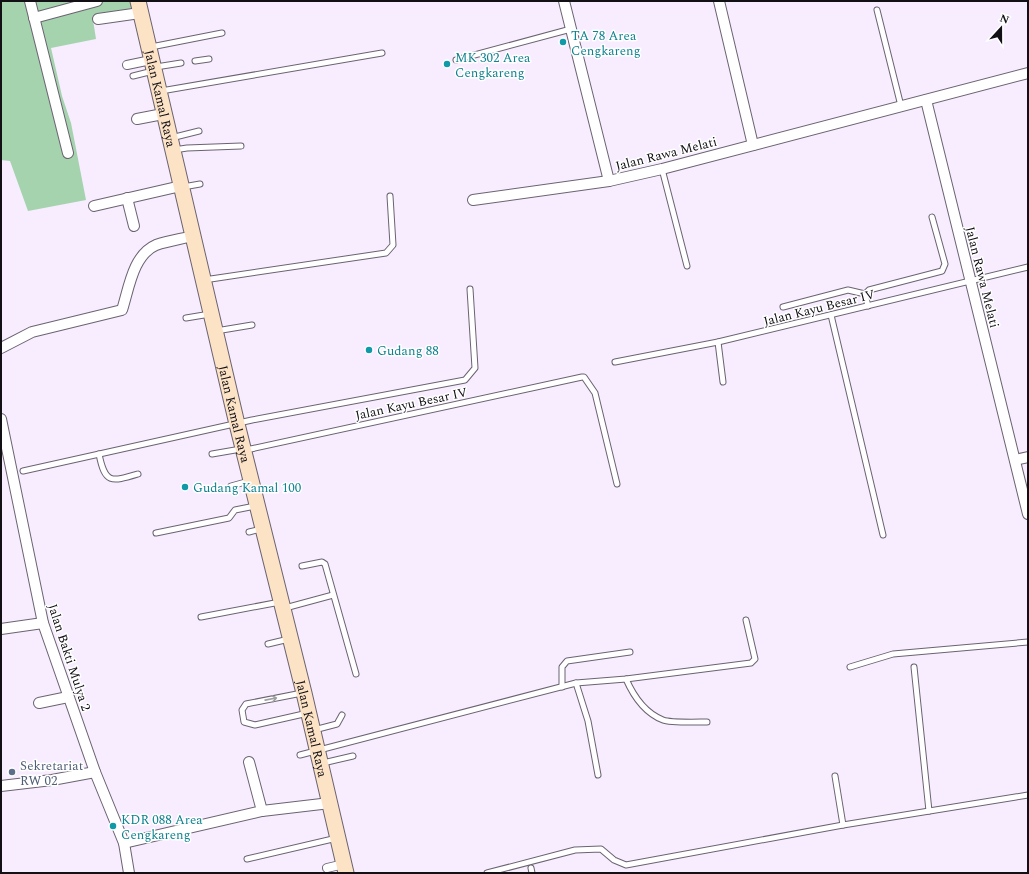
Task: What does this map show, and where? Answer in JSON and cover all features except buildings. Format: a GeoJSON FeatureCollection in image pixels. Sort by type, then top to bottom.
{"type":"FeatureCollection","features":[{"type":"Feature","properties":{"kind":"main road","name":"Jalan Kamal Raya"},"geometry":{"type":"LineString","coordinates":[[139,7],[237,424],[304,692],[345,868]]}},
{"type":"Feature","properties":{"kind":"street"},"geometry":{"type":"LineString","coordinates":[[30,1],[68,153]]}},
{"type":"Feature","properties":{"kind":"street"},"geometry":{"type":"LineString","coordinates":[[34,18],[97,1]]}},
{"type":"Feature","properties":{"kind":"street","name":"Jalan Rawa Melati"},"geometry":{"type":"LineString","coordinates":[[564,1],[609,181]]}},
{"type":"Feature","properties":{"kind":"street"},"geometry":{"type":"LineString","coordinates":[[719,1],[753,145]]}},
{"type":"Feature","properties":{"kind":"street"},"geometry":{"type":"LineString","coordinates":[[98,19],[139,7]]}},
{"type":"Feature","properties":{"kind":"street"},"geometry":{"type":"LineString","coordinates":[[127,65],[151,62]]}},
{"type":"Feature","properties":{"kind":"street","name":"Jalan Rawa Melati"},"geometry":{"type":"LineString","coordinates":[[473,200],[609,181],[662,169],[1028,73]]}},
{"type":"Feature","properties":{"kind":"street","name":"Jalan Rawa Melati"},"geometry":{"type":"LineString","coordinates":[[926,100],[1028,514]]}},
{"type":"Feature","properties":{"kind":"street"},"geometry":{"type":"LineString","coordinates":[[137,119],[163,114]]}},
{"type":"Feature","properties":{"kind":"street"},"geometry":{"type":"LineString","coordinates":[[94,206],[182,186]]}},
{"type":"Feature","properties":{"kind":"street"},"geometry":{"type":"LineString","coordinates":[[127,198],[134,226]]}},
{"type":"Feature","properties":{"kind":"street"},"geometry":{"type":"LineString","coordinates":[[1,348],[32,332],[122,310],[136,267],[144,252],[156,245],[193,236]]}},
{"type":"Feature","properties":{"kind":"street","name":"Jalan Bakti Mulya 2"},"geometry":{"type":"LineString","coordinates":[[1,419],[42,623],[95,772],[124,843],[129,873]]}},
{"type":"Feature","properties":{"kind":"street"},"geometry":{"type":"LineString","coordinates":[[1015,460],[1028,457]]}},
{"type":"Feature","properties":{"kind":"street"},"geometry":{"type":"LineString","coordinates":[[1,629],[42,623]]}},
{"type":"Feature","properties":{"kind":"street"},"geometry":{"type":"LineString","coordinates":[[39,703],[68,697]]}},
{"type":"Feature","properties":{"kind":"street"},"geometry":{"type":"LineString","coordinates":[[249,762],[262,811]]}},
{"type":"Feature","properties":{"kind":"street"},"geometry":{"type":"LineString","coordinates":[[1,786],[52,780],[95,772]]}},
{"type":"Feature","properties":{"kind":"street"},"geometry":{"type":"LineString","coordinates":[[124,843],[262,811],[330,803]]}},
{"type":"Feature","properties":{"kind":"street"},"geometry":{"type":"LineString","coordinates":[[327,868],[345,868]]}},
{"type":"Feature","properties":{"kind":"lane"},"geometry":{"type":"LineString","coordinates":[[877,10],[901,106]]}},
{"type":"Feature","properties":{"kind":"lane"},"geometry":{"type":"LineString","coordinates":[[456,60],[571,29]]}},
{"type":"Feature","properties":{"kind":"lane"},"geometry":{"type":"LineString","coordinates":[[133,76],[151,62],[222,34]]}},
{"type":"Feature","properties":{"kind":"lane"},"geometry":{"type":"LineString","coordinates":[[158,92],[382,53]]}},
{"type":"Feature","properties":{"kind":"lane"},"geometry":{"type":"LineString","coordinates":[[195,61],[209,59]]}},
{"type":"Feature","properties":{"kind":"lane"},"geometry":{"type":"LineString","coordinates":[[151,62],[181,63]]}},
{"type":"Feature","properties":{"kind":"lane"},"geometry":{"type":"LineString","coordinates":[[171,145],[199,131]]}},
{"type":"Feature","properties":{"kind":"lane"},"geometry":{"type":"LineString","coordinates":[[171,145],[187,148],[241,146]]}},
{"type":"Feature","properties":{"kind":"lane"},"geometry":{"type":"LineString","coordinates":[[662,169],[687,266]]}},
{"type":"Feature","properties":{"kind":"lane"},"geometry":{"type":"LineString","coordinates":[[182,186],[200,184]]}},
{"type":"Feature","properties":{"kind":"lane"},"geometry":{"type":"LineString","coordinates":[[204,280],[386,253],[393,245],[390,196]]}},
{"type":"Feature","properties":{"kind":"lane"},"geometry":{"type":"LineString","coordinates":[[783,307],[848,290],[865,294],[876,288],[942,272],[945,264],[932,217]]}},
{"type":"Feature","properties":{"kind":"lane","name":"Jalan Kayu Besar IV"},"geometry":{"type":"LineString","coordinates":[[615,362],[718,342],[1028,267]]}},
{"type":"Feature","properties":{"kind":"lane"},"geometry":{"type":"LineString","coordinates":[[23,471],[237,424],[465,380],[475,368],[470,289]]}},
{"type":"Feature","properties":{"kind":"lane"},"geometry":{"type":"LineString","coordinates":[[865,294],[868,306]]}},
{"type":"Feature","properties":{"kind":"lane"},"geometry":{"type":"LineString","coordinates":[[186,318],[211,313]]}},
{"type":"Feature","properties":{"kind":"lane"},"geometry":{"type":"LineString","coordinates":[[831,315],[883,535]]}},
{"type":"Feature","properties":{"kind":"lane"},"geometry":{"type":"LineString","coordinates":[[215,332],[252,325]]}},
{"type":"Feature","properties":{"kind":"lane"},"geometry":{"type":"LineString","coordinates":[[718,342],[723,382]]}},
{"type":"Feature","properties":{"kind":"lane","name":"Jalan Kayu Besar IV"},"geometry":{"type":"LineString","coordinates":[[212,454],[244,450],[582,377],[595,393],[617,484]]}},
{"type":"Feature","properties":{"kind":"lane"},"geometry":{"type":"LineString","coordinates":[[99,454],[102,471],[106,476],[112,479],[125,478],[138,474]]}},
{"type":"Feature","properties":{"kind":"lane"},"geometry":{"type":"LineString","coordinates":[[231,486],[252,480]]}},
{"type":"Feature","properties":{"kind":"lane"},"geometry":{"type":"LineString","coordinates":[[156,533],[229,518],[235,510],[258,505]]}},
{"type":"Feature","properties":{"kind":"lane"},"geometry":{"type":"LineString","coordinates":[[249,532],[264,528]]}},
{"type":"Feature","properties":{"kind":"lane"},"geometry":{"type":"LineString","coordinates":[[302,566],[324,563],[356,674]]}},
{"type":"Feature","properties":{"kind":"lane"},"geometry":{"type":"LineString","coordinates":[[201,617],[282,605],[332,595]]}},
{"type":"Feature","properties":{"kind":"lane"},"geometry":{"type":"LineString","coordinates":[[319,757],[576,683],[626,679],[751,663],[754,659],[746,620]]}},
{"type":"Feature","properties":{"kind":"lane"},"geometry":{"type":"LineString","coordinates":[[268,644],[290,638]]}},
{"type":"Feature","properties":{"kind":"lane"},"geometry":{"type":"LineString","coordinates":[[850,667],[893,654],[1028,642]]}},
{"type":"Feature","properties":{"kind":"lane"},"geometry":{"type":"LineString","coordinates":[[562,687],[562,667],[567,661],[630,652]]}},
{"type":"Feature","properties":{"kind":"lane"},"geometry":{"type":"LineString","coordinates":[[914,667],[929,811]]}},
{"type":"Feature","properties":{"kind":"lane"},"geometry":{"type":"LineString","coordinates":[[626,679],[632,693],[644,707],[664,721],[707,722]]}},
{"type":"Feature","properties":{"kind":"lane"},"geometry":{"type":"LineString","coordinates":[[576,683],[588,721],[598,775]]}},
{"type":"Feature","properties":{"kind":"lane"},"geometry":{"type":"LineString","coordinates":[[304,692],[246,704],[242,710],[244,722],[255,725],[309,713]]}},
{"type":"Feature","properties":{"kind":"lane"},"geometry":{"type":"LineString","coordinates":[[313,730],[337,724],[342,715]]}},
{"type":"Feature","properties":{"kind":"lane"},"geometry":{"type":"LineString","coordinates":[[300,755],[319,757],[353,756]]}},
{"type":"Feature","properties":{"kind":"lane"},"geometry":{"type":"LineString","coordinates":[[835,776],[843,825]]}},
{"type":"Feature","properties":{"kind":"lane"},"geometry":{"type":"LineString","coordinates":[[487,873],[575,850],[601,849],[614,860],[626,864],[843,825],[1028,795]]}},
{"type":"Feature","properties":{"kind":"lane"},"geometry":{"type":"LineString","coordinates":[[247,859],[338,838]]}},
{"type":"Feature","properties":{"kind":"green space"},"geometry":{"type":"Polygon","coordinates":[[[1,1],[131,1],[133,10],[93,20],[96,39],[51,48],[62,96],[71,123],[86,200],[28,211],[10,161],[1,160],[1,1]]]}},
{"type":"Feature","properties":{"kind":"place","name":"TA 78 Area Cengkareng"},"geometry":{"type":"Point","coordinates":[563,42]}},
{"type":"Feature","properties":{"kind":"place","name":"MK 302 Area Cengkareng"},"geometry":{"type":"Point","coordinates":[447,64]}},
{"type":"Feature","properties":{"kind":"place","name":"Gudang 88"},"geometry":{"type":"Point","coordinates":[369,350]}},
{"type":"Feature","properties":{"kind":"place","name":"Gudang Kamal 100"},"geometry":{"type":"Point","coordinates":[185,487]}},
{"type":"Feature","properties":{"kind":"place","name":"Sekretariat RW 02"},"geometry":{"type":"Point","coordinates":[12,772]}},
{"type":"Feature","properties":{"kind":"place","name":"KDR 088 Area Cengkareng"},"geometry":{"type":"Point","coordinates":[113,826]}}]}
